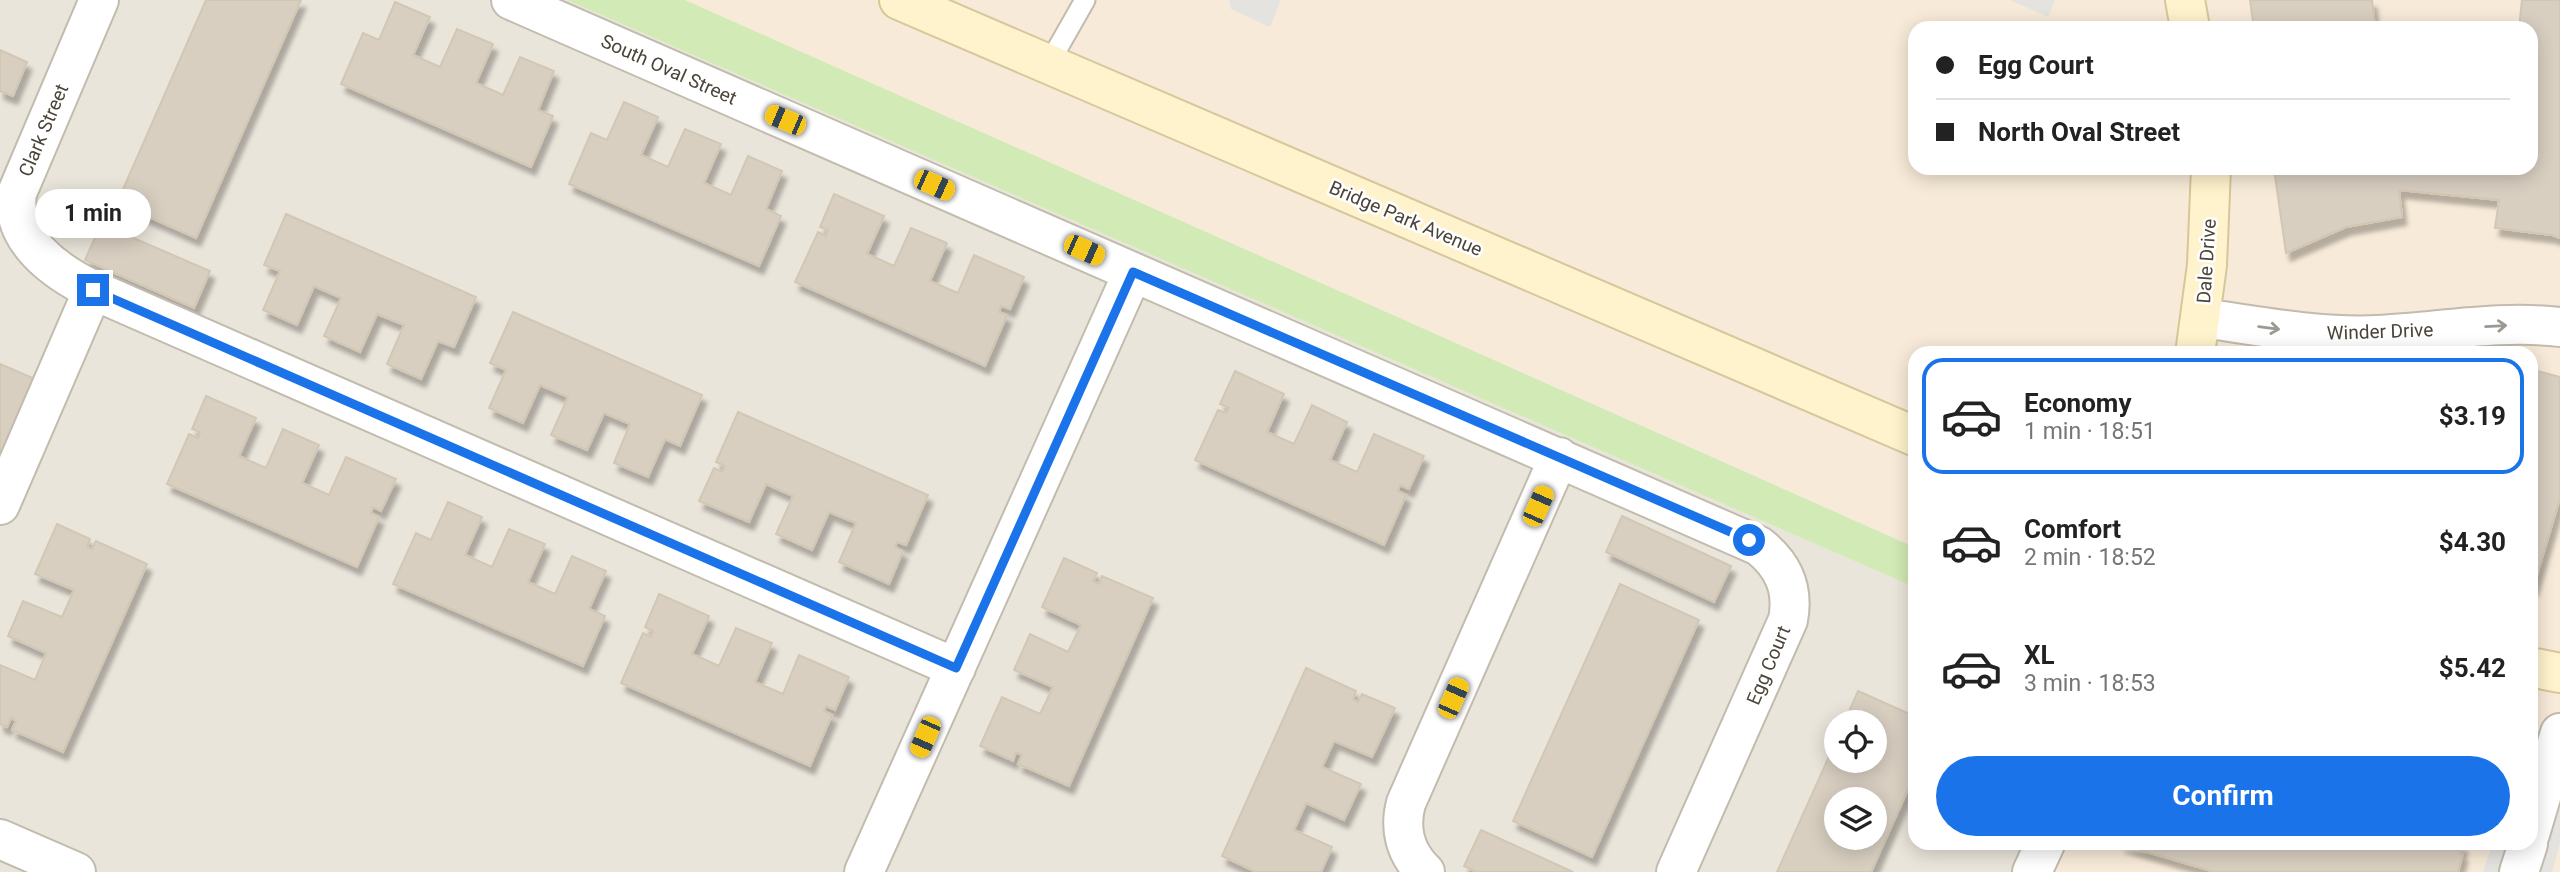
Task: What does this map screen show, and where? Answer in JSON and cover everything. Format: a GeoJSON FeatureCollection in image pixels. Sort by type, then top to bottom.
{"type":"FeatureCollection","features":[{"type":"Feature","properties":{"kind":"street","name":"Clark Street"},"geometry":{"type":"LineString","coordinates":[[99,0],[19,185],[16,202],[20,226],[34,248],[69,278],[956,668]]}},
{"type":"Feature","properties":{"kind":"street","name":"South Oval Street"},"geometry":{"type":"LineString","coordinates":[[512,0],[1133,272]]}},
{"type":"Feature","properties":{"kind":"street","name":"Bridge Park Avenue"},"geometry":{"type":"LineString","coordinates":[[899,0],[1908,433]]}},
{"type":"Feature","properties":{"kind":"street"},"geometry":{"type":"LineString","coordinates":[[2185,0],[2189,21]]}},
{"type":"Feature","properties":{"kind":"street","name":"Dale Drive"},"geometry":{"type":"LineString","coordinates":[[2198,336],[2207,265],[2211,175]]}},
{"type":"Feature","properties":{"kind":"street"},"geometry":{"type":"LineString","coordinates":[[864,872],[1133,272]]}},
{"type":"Feature","properties":{"kind":"street","name":"Egg Court"},"geometry":{"type":"LineString","coordinates":[[1133,272],[1759,545],[1775,559],[1788,588],[1790,609],[1785,629],[1676,872]]}},
{"type":"Feature","properties":{"kind":"street"},"geometry":{"type":"LineString","coordinates":[[0,505],[93,290]]}},
{"type":"Feature","properties":{"kind":"street","name":"Winder Drive"},"geometry":{"type":"LineString","coordinates":[[2198,336],[2301,332],[2379,335],[2439,328],[2532,324],[2560,327]]}},
{"type":"Feature","properties":{"kind":"street"},"geometry":{"type":"LineString","coordinates":[[1425,872],[1415,862],[1406,844],[1403,824],[1406,803],[1559,457]]}},
{"type":"Feature","properties":{"kind":"street"},"geometry":{"type":"LineString","coordinates":[[2538,669],[2560,673]]}},
{"type":"Feature","properties":{"kind":"street"},"geometry":{"type":"LineString","coordinates":[[2538,807],[2560,733]]}},
{"type":"Feature","properties":{"kind":"street"},"geometry":{"type":"LineString","coordinates":[[0,839],[76,872]]}},
{"type":"Feature","properties":{"kind":"street"},"geometry":{"type":"LineString","coordinates":[[2032,872],[2042,850]]}},
{"type":"Feature","properties":{"kind":"street"},"geometry":{"type":"LineString","coordinates":[[2519,872],[2526,850]]}},
{"type":"Feature","properties":{"kind":"lane"},"geometry":{"type":"LineString","coordinates":[[1048,65],[1085,0]]}},
{"type":"Feature","properties":{"kind":"shaded area"},"geometry":{"type":"Polygon","coordinates":[[[0,0],[567,0],[1908,584],[1908,850],[2060,850],[2051,872],[0,872],[0,0]]]}},
{"type":"Feature","properties":{"kind":"shaded area"},"geometry":{"type":"Polygon","coordinates":[[[685,0],[2560,0],[2560,872],[2051,872],[2060,850],[2538,850],[2538,346],[1908,346],[1908,544],[685,0]]]}},
{"type":"Feature","properties":{"kind":"shaded area"},"geometry":{"type":"Polygon","coordinates":[[[1229,0],[1281,0],[1270,27],[1231,9],[1229,0]]]}},
{"type":"Feature","properties":{"kind":"shaded area"},"geometry":{"type":"Polygon","coordinates":[[[2010,0],[2055,0],[2048,17],[2010,0]]]}},
{"type":"Feature","properties":{"kind":"shaded area"},"geometry":{"type":"Polygon","coordinates":[[[2560,795],[2560,843],[2552,872],[2538,872],[2560,795]]]}},
{"type":"Feature","properties":{"kind":"shaded area"},"geometry":{"type":"Polygon","coordinates":[[[2490,850],[2504,850],[2498,872],[2483,872],[2490,850]]]}},
{"type":"Feature","properties":{"kind":"green space"},"geometry":{"type":"Polygon","coordinates":[[[567,0],[685,0],[1908,544],[1908,584],[567,0]]]}},
{"type":"Feature","properties":{"kind":"building"},"geometry":{"type":"Polygon","coordinates":[[[206,0],[301,0],[196,238],[117,203],[206,0]]]}},
{"type":"Feature","properties":{"kind":"building"},"geometry":{"type":"Polygon","coordinates":[[[2250,0],[2372,0],[2374,21],[2253,21],[2250,0]]]}},
{"type":"Feature","properties":{"kind":"building"},"geometry":{"type":"Polygon","coordinates":[[[2522,0],[2560,0],[2560,238],[2495,228],[2499,200],[2399,190],[2402,217],[2346,227],[2286,253],[2275,175],[2538,175],[2538,21],[2520,21],[2522,0]]]}},
{"type":"Feature","properties":{"kind":"building"},"geometry":{"type":"Polygon","coordinates":[[[395,2],[430,17],[413,55],[440,67],[457,29],[493,44],[476,83],[503,95],[520,57],[554,71],[538,110],[553,116],[531,167],[341,84],[363,33],[379,40],[395,2]]]}},
{"type":"Feature","properties":{"kind":"building"},"geometry":{"type":"Polygon","coordinates":[[[0,50],[27,62],[13,96],[0,91],[0,50]]]}},
{"type":"Feature","properties":{"kind":"building"},"geometry":{"type":"Polygon","coordinates":[[[624,102],[658,117],[641,155],[668,167],[685,129],[721,144],[704,183],[731,195],[748,156],[782,171],[766,209],[781,216],[759,266],[569,184],[591,133],[607,140],[624,102]]]}},
{"type":"Feature","properties":{"kind":"building"},"geometry":{"type":"Polygon","coordinates":[[[834,194],[884,216],[867,254],[894,266],[911,228],[947,243],[930,281],[958,293],[974,255],[1024,277],[1010,309],[1001,306],[999,312],[1007,315],[985,366],[795,282],[818,232],[826,236],[828,230],[820,227],[834,194]]]}},
{"type":"Feature","properties":{"kind":"building"},"geometry":{"type":"Polygon","coordinates":[[[286,214],[476,297],[454,347],[438,341],[421,379],[387,364],[404,325],[377,314],[360,352],[324,336],[341,298],[314,286],[297,325],[263,310],[280,271],[264,265],[286,214]]]}},
{"type":"Feature","properties":{"kind":"building"},"geometry":{"type":"Polygon","coordinates":[[[101,224],[210,271],[194,308],[85,260],[101,224]]]}},
{"type":"Feature","properties":{"kind":"building"},"geometry":{"type":"Polygon","coordinates":[[[513,312],[702,395],[680,446],[665,439],[648,477],[614,463],[630,424],[604,413],[587,450],[551,435],[568,397],[540,385],[523,423],[489,408],[506,370],[490,363],[513,312]]]}},
{"type":"Feature","properties":{"kind":"building"},"geometry":{"type":"Polygon","coordinates":[[[0,364],[35,379],[0,459],[0,364]]]}},
{"type":"Feature","properties":{"kind":"building"},"geometry":{"type":"Polygon","coordinates":[[[1235,371],[1284,394],[1267,432],[1294,444],[1312,405],[1347,422],[1330,460],[1357,472],[1374,434],[1424,456],[1409,489],[1400,485],[1398,491],[1406,495],[1384,545],[1195,460],[1218,410],[1226,413],[1229,408],[1220,404],[1235,371]]]}},
{"type":"Feature","properties":{"kind":"building"},"geometry":{"type":"Polygon","coordinates":[[[2538,371],[2560,377],[2560,498],[2538,571],[2538,371]]]}},
{"type":"Feature","properties":{"kind":"building"},"geometry":{"type":"Polygon","coordinates":[[[206,396],[256,418],[239,456],[266,468],[283,429],[319,445],[302,483],[329,495],[346,457],[396,479],[381,511],[373,507],[371,513],[379,517],[357,567],[167,484],[189,434],[198,438],[200,432],[192,429],[206,396]]]}},
{"type":"Feature","properties":{"kind":"building"},"geometry":{"type":"Polygon","coordinates":[[[738,412],[928,495],[906,545],[897,542],[895,547],[903,551],[889,584],[839,562],[856,523],[829,512],[812,550],[776,534],[793,496],[766,484],[749,522],[699,501],[714,468],[722,472],[725,466],[716,462],[738,412]]]}},
{"type":"Feature","properties":{"kind":"building"},"geometry":{"type":"Polygon","coordinates":[[[448,502],[482,517],[465,555],[492,567],[509,529],[545,544],[528,582],[555,594],[572,556],[606,571],[589,609],[605,616],[583,666],[393,584],[416,533],[431,540],[448,502]]]}},
{"type":"Feature","properties":{"kind":"building"},"geometry":{"type":"Polygon","coordinates":[[[1622,516],[1731,566],[1714,602],[1606,552],[1622,516]]]}},
{"type":"Feature","properties":{"kind":"building"},"geometry":{"type":"Polygon","coordinates":[[[57,524],[90,539],[87,547],[92,549],[96,541],[147,564],[63,752],[12,730],[16,721],[11,718],[7,727],[0,724],[0,665],[35,680],[46,653],[8,636],[23,601],[62,617],[74,590],[35,574],[57,524]]]}},
{"type":"Feature","properties":{"kind":"building"},"geometry":{"type":"Polygon","coordinates":[[[1064,558],[1097,573],[1093,581],[1099,584],[1102,576],[1153,598],[1069,786],[1018,764],[1022,755],[1016,752],[1013,761],[980,746],[1002,697],[1040,714],[1053,687],[1014,670],[1030,634],[1068,652],[1081,625],[1042,607],[1064,558]]]}},
{"type":"Feature","properties":{"kind":"building"},"geometry":{"type":"Polygon","coordinates":[[[1620,584],[1699,620],[1592,857],[1513,821],[1620,584]]]}},
{"type":"Feature","properties":{"kind":"building"},"geometry":{"type":"Polygon","coordinates":[[[659,594],[709,616],[692,654],[719,666],[736,628],[772,643],[755,682],[783,694],[799,655],[849,677],[835,710],[826,706],[824,711],[832,715],[810,766],[621,683],[643,633],[651,637],[653,631],[645,627],[659,594]]]}},
{"type":"Feature","properties":{"kind":"building"},"geometry":{"type":"Polygon","coordinates":[[[1306,668],[1356,691],[1353,699],[1358,702],[1362,694],[1395,708],[1372,757],[1334,741],[1322,767],[1361,784],[1344,820],[1306,803],[1294,830],[1332,847],[1321,872],[1256,872],[1222,856],[1306,668]]]}},
{"type":"Feature","properties":{"kind":"building"},"geometry":{"type":"Polygon","coordinates":[[[1858,691],[1908,713],[1908,789],[1887,836],[1887,787],[1824,787],[1824,850],[1881,850],[1871,872],[1777,872],[1824,768],[1824,773],[1887,773],[1887,710],[1850,710],[1858,691]]]}},
{"type":"Feature","properties":{"kind":"building"},"geometry":{"type":"Polygon","coordinates":[[[1481,830],[1573,872],[1477,872],[1464,866],[1481,830]]]}},
{"type":"Feature","properties":{"kind":"building"},"geometry":{"type":"Polygon","coordinates":[[[2140,850],[2461,850],[2460,854],[2463,854],[2458,872],[2215,872],[2140,850]]]}},
{"type":"Feature","properties":{"kind":"route"},"geometry":{"type":"LineString","coordinates":[[93,290],[956,668],[1133,272],[1749,540]]}}]}
